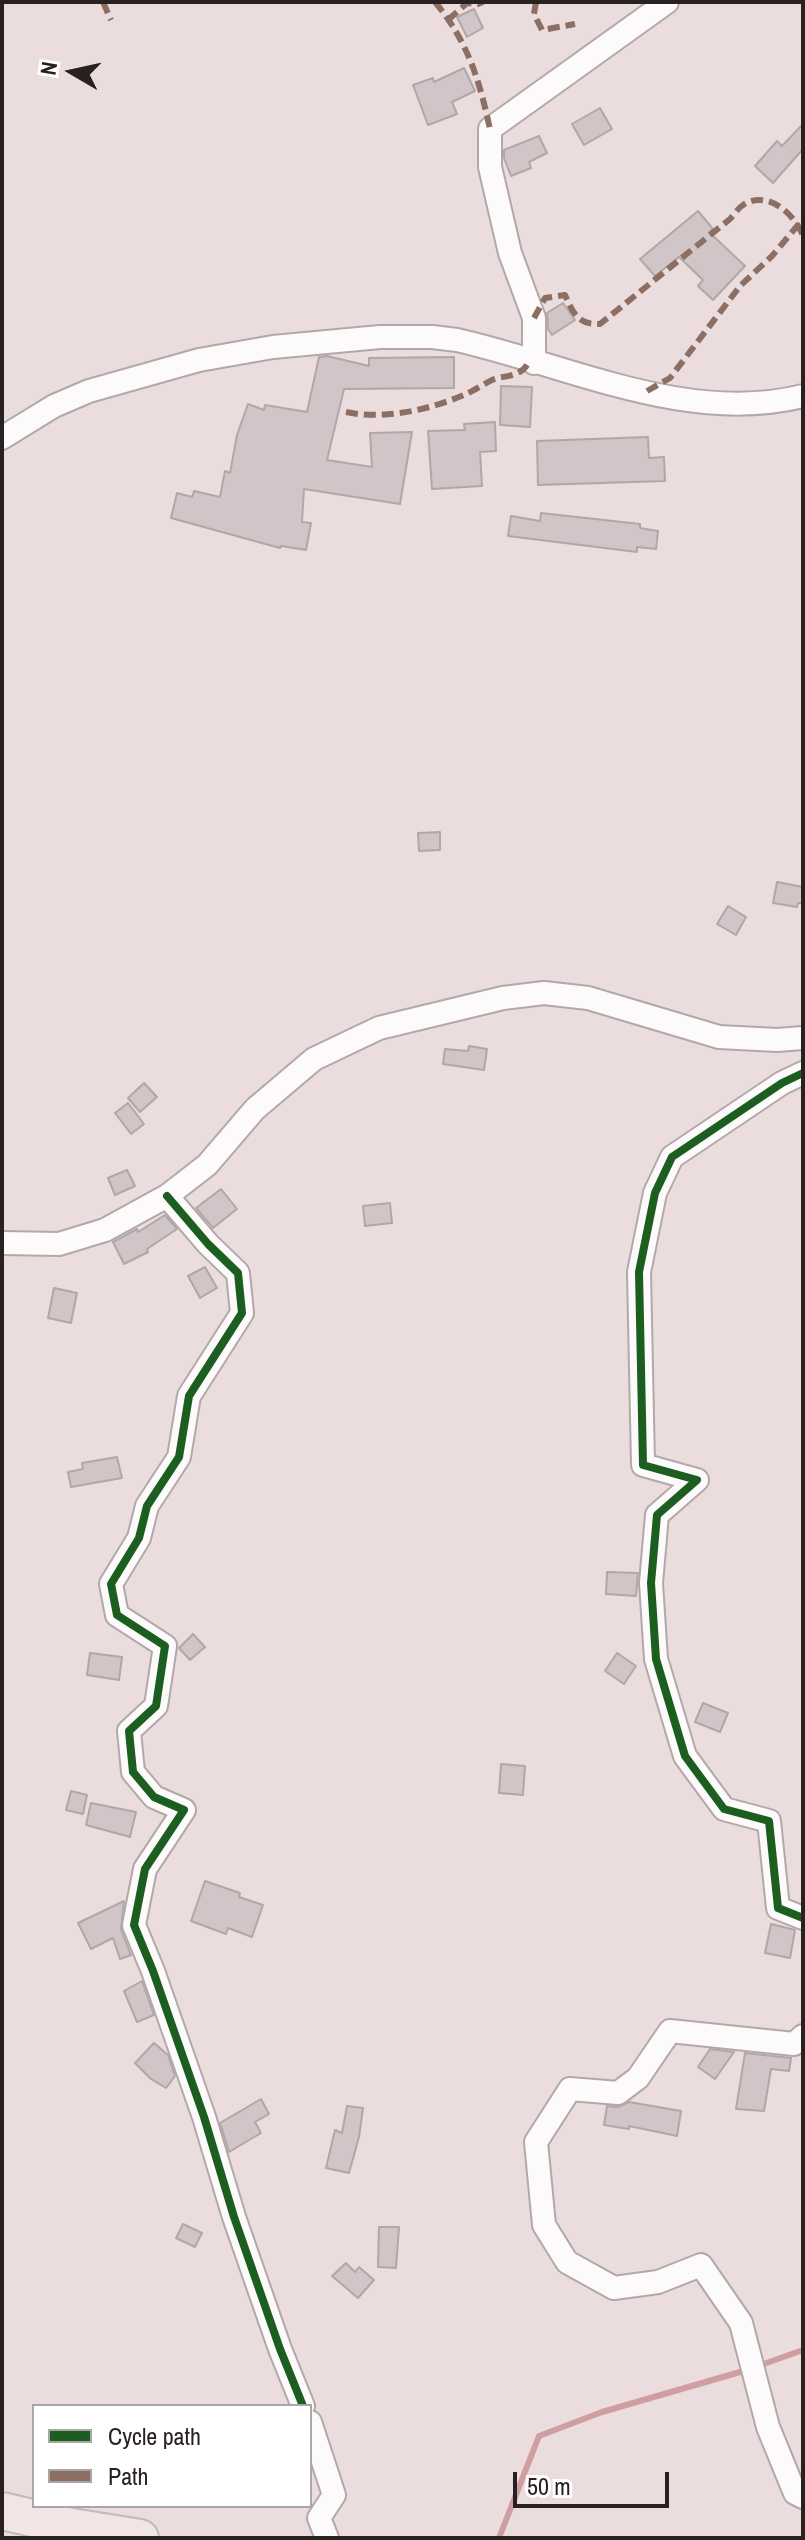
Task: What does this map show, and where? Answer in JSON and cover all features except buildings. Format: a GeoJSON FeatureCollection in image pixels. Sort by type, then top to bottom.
{"type":"FeatureCollection","features":[{"type":"Feature","properties":{"kind":"main road"},"geometry":{"type":"LineString","coordinates":[[2,2511],[140,2538]]}},
{"type":"Feature","properties":{"kind":"street"},"geometry":{"type":"LineString","coordinates":[[534,363],[534,318],[510,253],[490,167],[490,129],[667,2]]}},
{"type":"Feature","properties":{"kind":"street"},"geometry":{"type":"LineString","coordinates":[[2,438],[60,403],[89,391],[199,360],[273,347],[380,337],[432,337],[480,345],[534,363],[647,391],[719,404],[783,401],[803,396]]}},
{"type":"Feature","properties":{"kind":"street"},"geometry":{"type":"LineString","coordinates":[[2,1243],[59,1244],[105,1230],[167,1196],[207,1165],[255,1109],[314,1059],[379,1028],[503,998],[544,993],[588,998],[719,1037],[803,1038]]}},
{"type":"Feature","properties":{"kind":"street"},"geometry":{"type":"LineString","coordinates":[[803,1073],[782,1083],[672,1157],[655,1193],[639,1272],[643,1465],[697,1480],[657,1515],[651,1583],[656,1659],[685,1756],[724,1809],[769,1821],[778,1908],[803,1918]]}},
{"type":"Feature","properties":{"kind":"street"},"geometry":{"type":"LineString","coordinates":[[167,1196],[238,1273],[242,1313],[189,1396],[179,1457],[147,1506],[139,1538],[111,1584],[117,1615],[165,1646],[156,1706],[129,1731],[133,1772],[154,1797],[184,1810],[145,1869],[134,1925],[204,2117],[249,2261],[302,2404]]}},
{"type":"Feature","properties":{"kind":"street"},"geometry":{"type":"LineString","coordinates":[[803,2036],[794,2044],[670,2031],[638,2078],[618,2093],[570,2089],[536,2142],[544,2225],[567,2262],[614,2288],[658,2282],[701,2265],[741,2323],[768,2427],[795,2493],[803,2497]]}},
{"type":"Feature","properties":{"kind":"street"},"geometry":{"type":"LineString","coordinates":[[312,2428],[334,2495],[319,2518],[327,2538]]}},
{"type":"Feature","properties":{"kind":"waterway"},"geometry":{"type":"LineString","coordinates":[[758,2366],[803,2350]]}},
{"type":"Feature","properties":{"kind":"waterway"},"geometry":{"type":"LineString","coordinates":[[499,2538],[539,2436],[602,2412],[747,2370]]}},
{"type":"Feature","properties":{"kind":"marked path"},"geometry":{"type":"LineString","coordinates":[[103,2],[111,20]]}},
{"type":"Feature","properties":{"kind":"marked path"},"geometry":{"type":"LineString","coordinates":[[435,2],[456,32],[471,62],[490,129]]}},
{"type":"Feature","properties":{"kind":"marked path"},"geometry":{"type":"LineString","coordinates":[[448,20],[467,3],[483,2]]}},
{"type":"Feature","properties":{"kind":"marked path"},"geometry":{"type":"LineString","coordinates":[[536,2],[534,14],[542,30],[575,24]]}},
{"type":"Feature","properties":{"kind":"marked path"},"geometry":{"type":"LineString","coordinates":[[534,318],[545,298],[565,295],[577,317],[600,324],[730,219],[741,206],[752,201],[761,200],[779,206],[794,220],[803,236]]}},
{"type":"Feature","properties":{"kind":"marked path"},"geometry":{"type":"LineString","coordinates":[[647,391],[670,378],[740,286],[772,256],[803,219]]}},
{"type":"Feature","properties":{"kind":"marked path"},"geometry":{"type":"LineString","coordinates":[[346,412],[391,414],[436,405],[492,380],[518,373],[529,361]]}},
{"type":"Feature","properties":{"kind":"cycle path"},"geometry":{"type":"LineString","coordinates":[[803,1073],[782,1083],[672,1157],[655,1193],[639,1272],[643,1465],[697,1480],[657,1515],[651,1583],[656,1659],[685,1756],[724,1809],[769,1821],[778,1908],[803,1918]]}},
{"type":"Feature","properties":{"kind":"cycle path"},"geometry":{"type":"LineString","coordinates":[[167,1196],[238,1273],[242,1313],[189,1396],[179,1457],[147,1506],[139,1538],[111,1584],[117,1615],[165,1646],[156,1706],[129,1731],[133,1772],[154,1797],[184,1810],[145,1869],[134,1925],[204,2117],[234,2217],[280,2349],[302,2404]]}}]}
